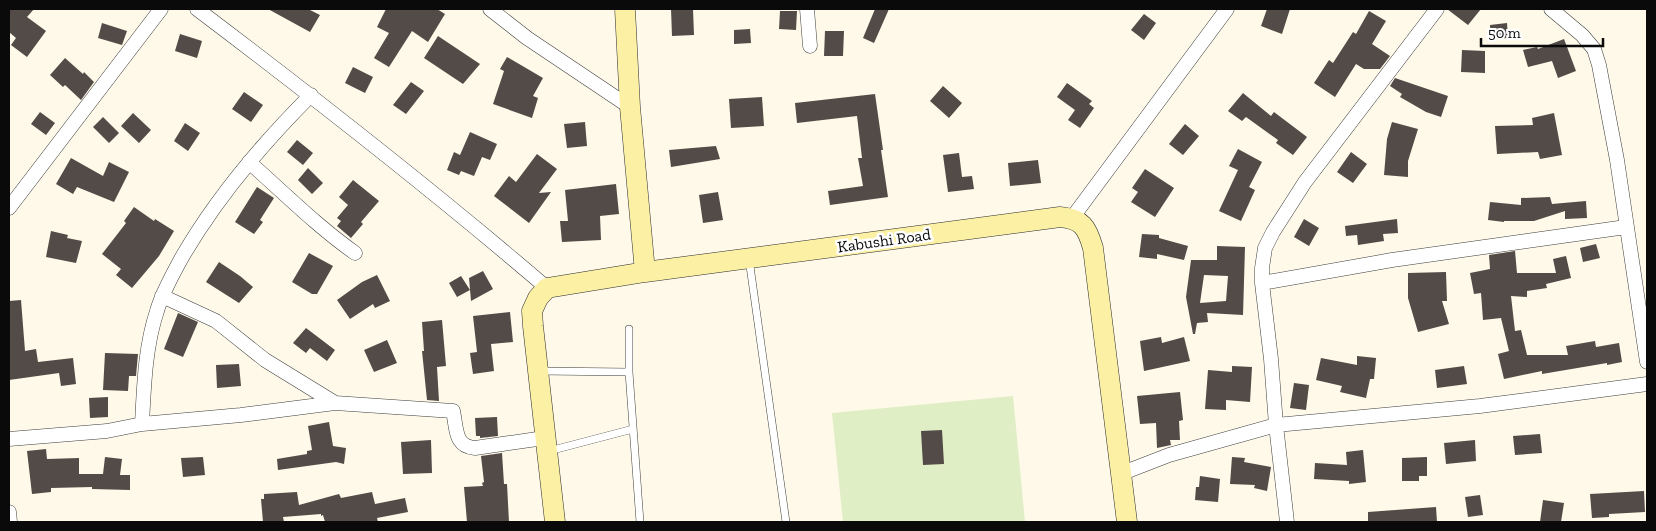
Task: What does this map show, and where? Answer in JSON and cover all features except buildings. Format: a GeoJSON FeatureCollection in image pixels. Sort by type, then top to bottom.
{"type":"FeatureCollection","features":[{"type":"Feature","properties":{"kind":"main road"},"geometry":{"type":"LineString","coordinates":[[625,9],[630,107],[645,272]]}},
{"type":"Feature","properties":{"kind":"main road","name":"Kabushi Road"},"geometry":{"type":"LineString","coordinates":[[547,288],[748,258],[1060,217],[1072,218]]}},
{"type":"Feature","properties":{"kind":"main road"},"geometry":{"type":"LineString","coordinates":[[1072,218],[1088,232],[1093,248],[1126,522]]}},
{"type":"Feature","properties":{"kind":"main road"},"geometry":{"type":"LineString","coordinates":[[547,288],[538,298],[532,311],[545,445],[555,522]]}},
{"type":"Feature","properties":{"kind":"street"},"geometry":{"type":"LineString","coordinates":[[9,208],[162,9]]}},
{"type":"Feature","properties":{"kind":"street"},"geometry":{"type":"LineString","coordinates":[[197,9],[482,232],[547,288]]}},
{"type":"Feature","properties":{"kind":"street"},"geometry":{"type":"LineString","coordinates":[[490,9],[527,38],[630,107]]}},
{"type":"Feature","properties":{"kind":"street"},"geometry":{"type":"LineString","coordinates":[[807,9],[810,46]]}},
{"type":"Feature","properties":{"kind":"street"},"geometry":{"type":"LineString","coordinates":[[1072,218],[1227,9]]}},
{"type":"Feature","properties":{"kind":"street"},"geometry":{"type":"LineString","coordinates":[[1287,522],[1262,283],[1265,248],[1305,182],[1437,9]]}},
{"type":"Feature","properties":{"kind":"street"},"geometry":{"type":"LineString","coordinates":[[1551,9],[1582,35],[1594,49],[1599,65],[1617,160],[1647,362]]}},
{"type":"Feature","properties":{"kind":"street"},"geometry":{"type":"LineString","coordinates":[[142,424],[144,381],[150,338],[162,296],[193,237],[214,206],[275,132],[310,96]]}},
{"type":"Feature","properties":{"kind":"street"},"geometry":{"type":"LineString","coordinates":[[249,162],[307,215],[355,253]]}},
{"type":"Feature","properties":{"kind":"street"},"geometry":{"type":"LineString","coordinates":[[1262,283],[1401,259],[1626,227]]}},
{"type":"Feature","properties":{"kind":"street"},"geometry":{"type":"LineString","coordinates":[[162,296],[216,321],[265,360],[335,403]]}},
{"type":"Feature","properties":{"kind":"street"},"geometry":{"type":"LineString","coordinates":[[1120,474],[1169,455],[1276,425],[1480,406],[1647,384]]}},
{"type":"Feature","properties":{"kind":"street"},"geometry":{"type":"LineString","coordinates":[[9,439],[107,431],[142,424],[241,416],[335,403],[453,411],[458,440],[462,445],[468,447],[545,445]]}},
{"type":"Feature","properties":{"kind":"street"},"geometry":{"type":"LineString","coordinates":[[9,512],[10,522]]}},
{"type":"Feature","properties":{"kind":"lane"},"geometry":{"type":"LineString","coordinates":[[748,258],[786,522]]}},
{"type":"Feature","properties":{"kind":"lane"},"geometry":{"type":"LineString","coordinates":[[630,329],[629,372],[640,522]]}},
{"type":"Feature","properties":{"kind":"lane"},"geometry":{"type":"LineString","coordinates":[[537,371],[629,372]]}},
{"type":"Feature","properties":{"kind":"lane"},"geometry":{"type":"LineString","coordinates":[[545,445],[633,429]]}},
{"type":"Feature","properties":{"kind":"green space"},"geometry":{"type":"Polygon","coordinates":[[[1013,396],[1025,522],[843,522],[832,413],[1013,396]]]}}]}
